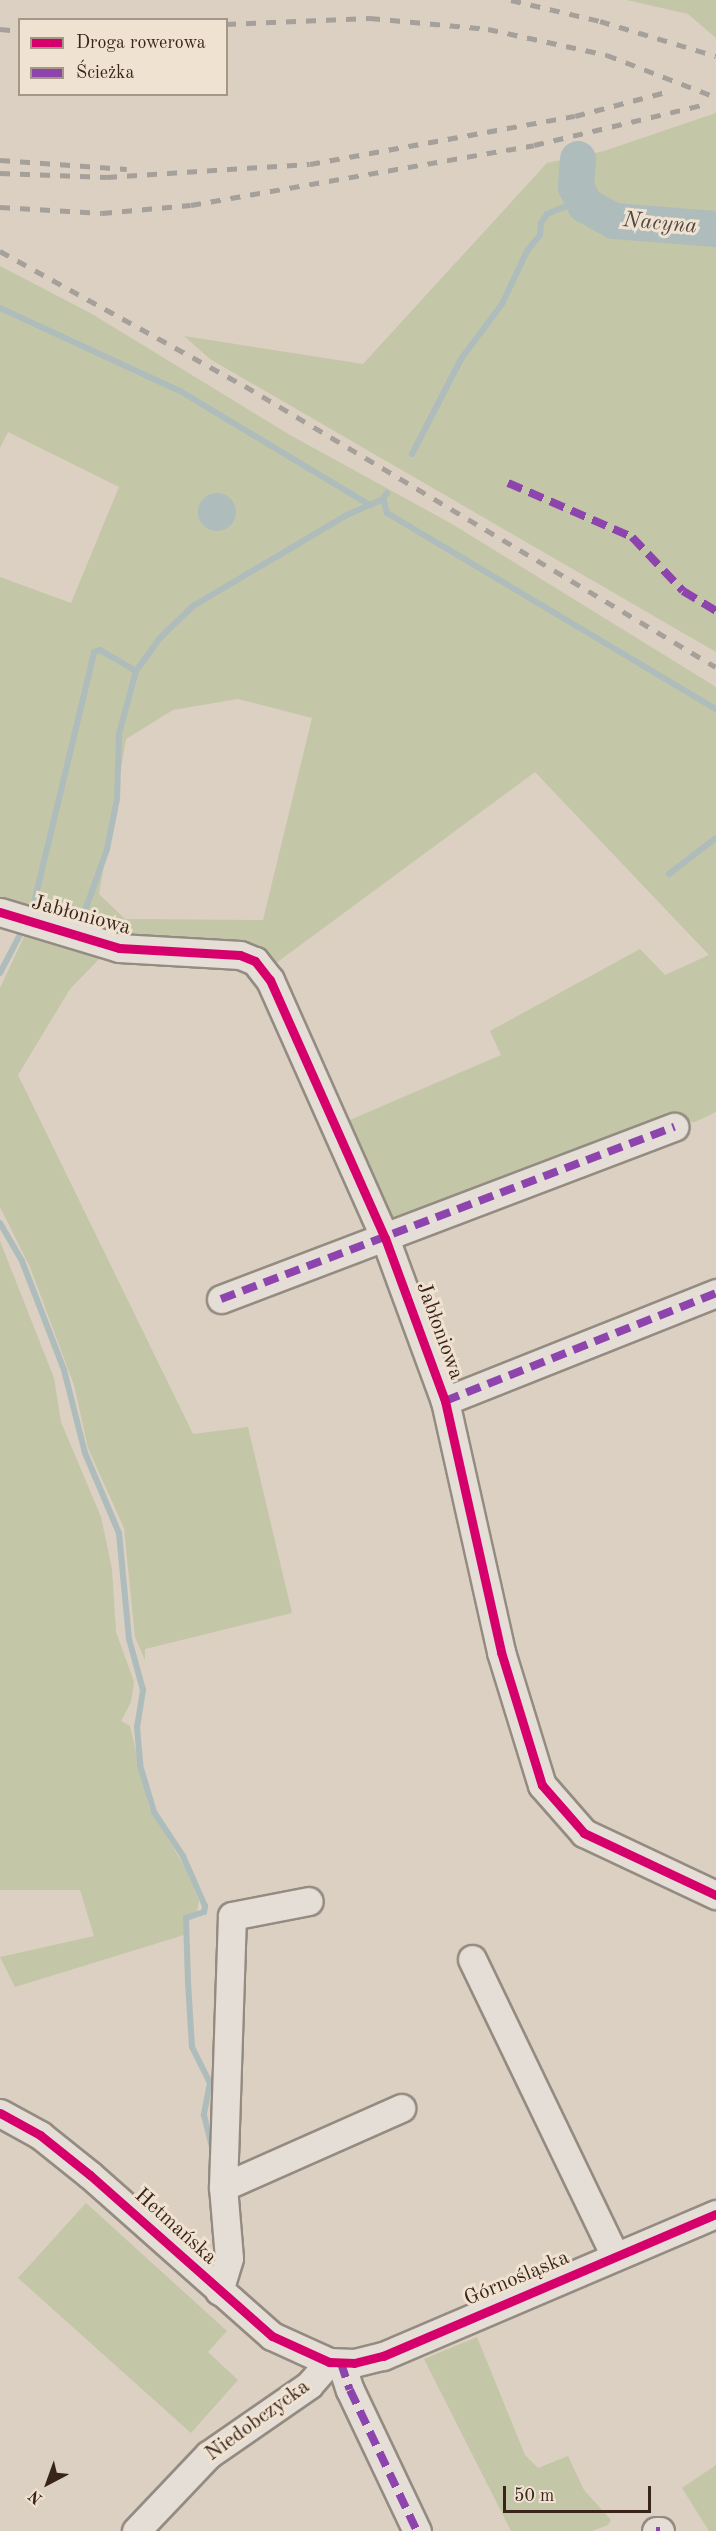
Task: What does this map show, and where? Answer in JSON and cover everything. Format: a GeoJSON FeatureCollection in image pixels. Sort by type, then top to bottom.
{"type":"FeatureCollection","features":[{"type":"Feature","properties":{"kind":"street","name":"Jabłoniowa"},"geometry":{"type":"LineString","coordinates":[[0,912],[119,948],[240,955],[255,961],[270,980],[385,1238],[445,1401],[501,1652],[542,1785],[584,1833],[716,1895]]}},
{"type":"Feature","properties":{"kind":"street"},"geometry":{"type":"LineString","coordinates":[[221,1299],[674,1127]]}},
{"type":"Feature","properties":{"kind":"street","name":"Jabłoniowa"},"geometry":{"type":"LineString","coordinates":[[445,1401],[716,1293]]}},
{"type":"Feature","properties":{"kind":"street"},"geometry":{"type":"LineString","coordinates":[[219,2291],[229,2258],[223,2187],[232,1916],[309,1900]]}},
{"type":"Feature","properties":{"kind":"street"},"geometry":{"type":"LineString","coordinates":[[472,1959],[615,2256]]}},
{"type":"Feature","properties":{"kind":"street"},"geometry":{"type":"LineString","coordinates":[[223,2187],[401,2108]]}},
{"type":"Feature","properties":{"kind":"street","name":"Hetmańska"},"geometry":{"type":"LineString","coordinates":[[0,2113],[40,2135],[272,2336],[335,2362]]}},
{"type":"Feature","properties":{"kind":"street","name":"Górnośląska"},"geometry":{"type":"LineString","coordinates":[[335,2362],[368,2361],[403,2349],[716,2214]]}},
{"type":"Feature","properties":{"kind":"street"},"geometry":{"type":"LineString","coordinates":[[335,2362],[417,2531]]}},
{"type":"Feature","properties":{"kind":"street","name":"Niedobczycka"},"geometry":{"type":"LineString","coordinates":[[136,2531],[208,2455],[309,2385],[335,2362]]}},
{"type":"Feature","properties":{"kind":"green space"},"geometry":{"type":"Polygon","coordinates":[[[627,0],[716,0],[716,38],[688,14],[627,0]]]}},
{"type":"Feature","properties":{"kind":"green space"},"geometry":{"type":"Polygon","coordinates":[[[716,113],[716,652],[210,359],[184,336],[363,364],[547,163],[604,151],[716,113]]]}},
{"type":"Feature","properties":{"kind":"green space"},"geometry":{"type":"Polygon","coordinates":[[[0,266],[92,314],[290,435],[452,524],[716,687],[716,1112],[695,1122],[654,1123],[391,1225],[343,1123],[501,1055],[490,1031],[640,949],[665,975],[709,955],[535,772],[272,966],[112,936],[0,900],[0,577],[71,603],[119,487],[8,432],[0,448],[0,266]],[[238,699],[173,710],[126,739],[99,894],[125,919],[263,920],[312,718],[238,699]]]}},
{"type":"Feature","properties":{"kind":"green space"},"geometry":{"type":"Polygon","coordinates":[[[29,926],[101,949],[100,958],[70,989],[18,1075],[193,1434],[248,1427],[292,1613],[145,1649],[145,1660],[135,1637],[124,1528],[88,1448],[74,1385],[30,1267],[0,1207],[0,988],[29,926]]]}},
{"type":"Feature","properties":{"kind":"green space"},"geometry":{"type":"Polygon","coordinates":[[[0,1241],[54,1378],[61,1422],[101,1517],[112,1569],[116,1632],[134,1682],[131,1702],[121,1721],[130,1726],[149,1808],[185,1867],[199,1901],[197,1911],[184,1917],[184,1935],[15,1987],[0,1957],[94,1936],[80,1890],[0,1890],[0,1241]]]}},
{"type":"Feature","properties":{"kind":"green space"},"geometry":{"type":"Polygon","coordinates":[[[86,2203],[227,2331],[208,2352],[238,2380],[191,2433],[18,2278],[86,2203]]]}},
{"type":"Feature","properties":{"kind":"green space"},"geometry":{"type":"Polygon","coordinates":[[[477,2337],[525,2455],[538,2468],[568,2456],[584,2490],[611,2520],[608,2525],[592,2531],[511,2531],[424,2359],[477,2337]]]}},
{"type":"Feature","properties":{"kind":"green space"},"geometry":{"type":"Polygon","coordinates":[[[716,2465],[716,2531],[709,2531],[682,2488],[716,2465]]]}},
{"type":"Feature","properties":{"kind":"shaded area"},"geometry":{"type":"Polygon","coordinates":[[[217,493],[231,498],[236,512],[231,526],[217,531],[203,526],[198,512],[203,498],[217,493]]]}},
{"type":"Feature","properties":{"kind":"waterway","name":"Nacyna"},"geometry":{"type":"LineString","coordinates":[[578,159],[576,187],[585,205],[614,221],[716,229]]}},
{"type":"Feature","properties":{"kind":"waterway"},"geometry":{"type":"LineString","coordinates":[[412,454],[461,359],[502,304],[527,251],[540,235],[541,223],[547,214],[582,200]]}},
{"type":"Feature","properties":{"kind":"waterway"},"geometry":{"type":"LineString","coordinates":[[0,308],[180,391],[370,505]]}},
{"type":"Feature","properties":{"kind":"waterway"},"geometry":{"type":"LineString","coordinates":[[387,493],[383,499],[387,513],[716,709]]}},
{"type":"Feature","properties":{"kind":"waterway"},"geometry":{"type":"LineString","coordinates":[[33,907],[94,652],[100,650],[136,671],[160,638],[193,606],[347,515],[383,499]]}},
{"type":"Feature","properties":{"kind":"waterway"},"geometry":{"type":"LineString","coordinates":[[86,908],[107,849],[117,799],[119,734],[136,671]]}},
{"type":"Feature","properties":{"kind":"waterway"},"geometry":{"type":"LineString","coordinates":[[669,874],[716,838]]}},
{"type":"Feature","properties":{"kind":"waterway"},"geometry":{"type":"LineString","coordinates":[[0,973],[24,927]]}},
{"type":"Feature","properties":{"kind":"waterway"},"geometry":{"type":"LineString","coordinates":[[0,1223],[22,1261],[64,1370],[85,1453],[119,1533],[129,1639],[143,1690],[137,1727],[140,1765],[154,1812],[183,1856],[205,1906],[204,1912],[186,1918],[188,1982],[192,2047],[210,2083],[204,2115],[213,2152]]}},
{"type":"Feature","properties":{"kind":"railway"},"geometry":{"type":"LineString","coordinates":[[511,0],[600,21],[716,56]]}},
{"type":"Feature","properties":{"kind":"railway"},"geometry":{"type":"LineString","coordinates":[[228,24],[370,18],[488,29],[607,55],[716,97]]}},
{"type":"Feature","properties":{"kind":"railway"},"geometry":{"type":"LineString","coordinates":[[0,29],[18,31]]}},
{"type":"Feature","properties":{"kind":"railway"},"geometry":{"type":"LineString","coordinates":[[0,173],[107,177],[310,164],[575,116],[666,92]]}},
{"type":"Feature","properties":{"kind":"railway"},"geometry":{"type":"LineString","coordinates":[[0,207],[102,213],[191,205],[534,145],[702,105]]}},
{"type":"Feature","properties":{"kind":"railway"},"geometry":{"type":"LineString","coordinates":[[0,160],[127,169]]}},
{"type":"Feature","properties":{"kind":"railway"},"geometry":{"type":"LineString","coordinates":[[0,251],[245,386],[716,667]]}},
{"type":"Feature","properties":{"kind":"marked path"},"geometry":{"type":"LineString","coordinates":[[508,483],[632,537],[683,591],[716,611]]}},
{"type":"Feature","properties":{"kind":"marked path"},"geometry":{"type":"LineString","coordinates":[[221,1299],[674,1127]]}},
{"type":"Feature","properties":{"kind":"marked path"},"geometry":{"type":"LineString","coordinates":[[445,1401],[716,1293]]}},
{"type":"Feature","properties":{"kind":"marked path"},"geometry":{"type":"LineString","coordinates":[[341,2363],[350,2390],[417,2531]]}},
{"type":"Feature","properties":{"kind":"cycle path"},"geometry":{"type":"LineString","coordinates":[[0,912],[119,948],[240,955],[255,961],[270,980],[385,1238],[445,1401],[501,1652],[542,1785],[584,1833],[716,1895]]}},
{"type":"Feature","properties":{"kind":"cycle path"},"geometry":{"type":"LineString","coordinates":[[0,2113],[40,2135],[90,2175],[272,2336],[329,2362],[354,2363],[383,2356],[716,2214]]}}]}
